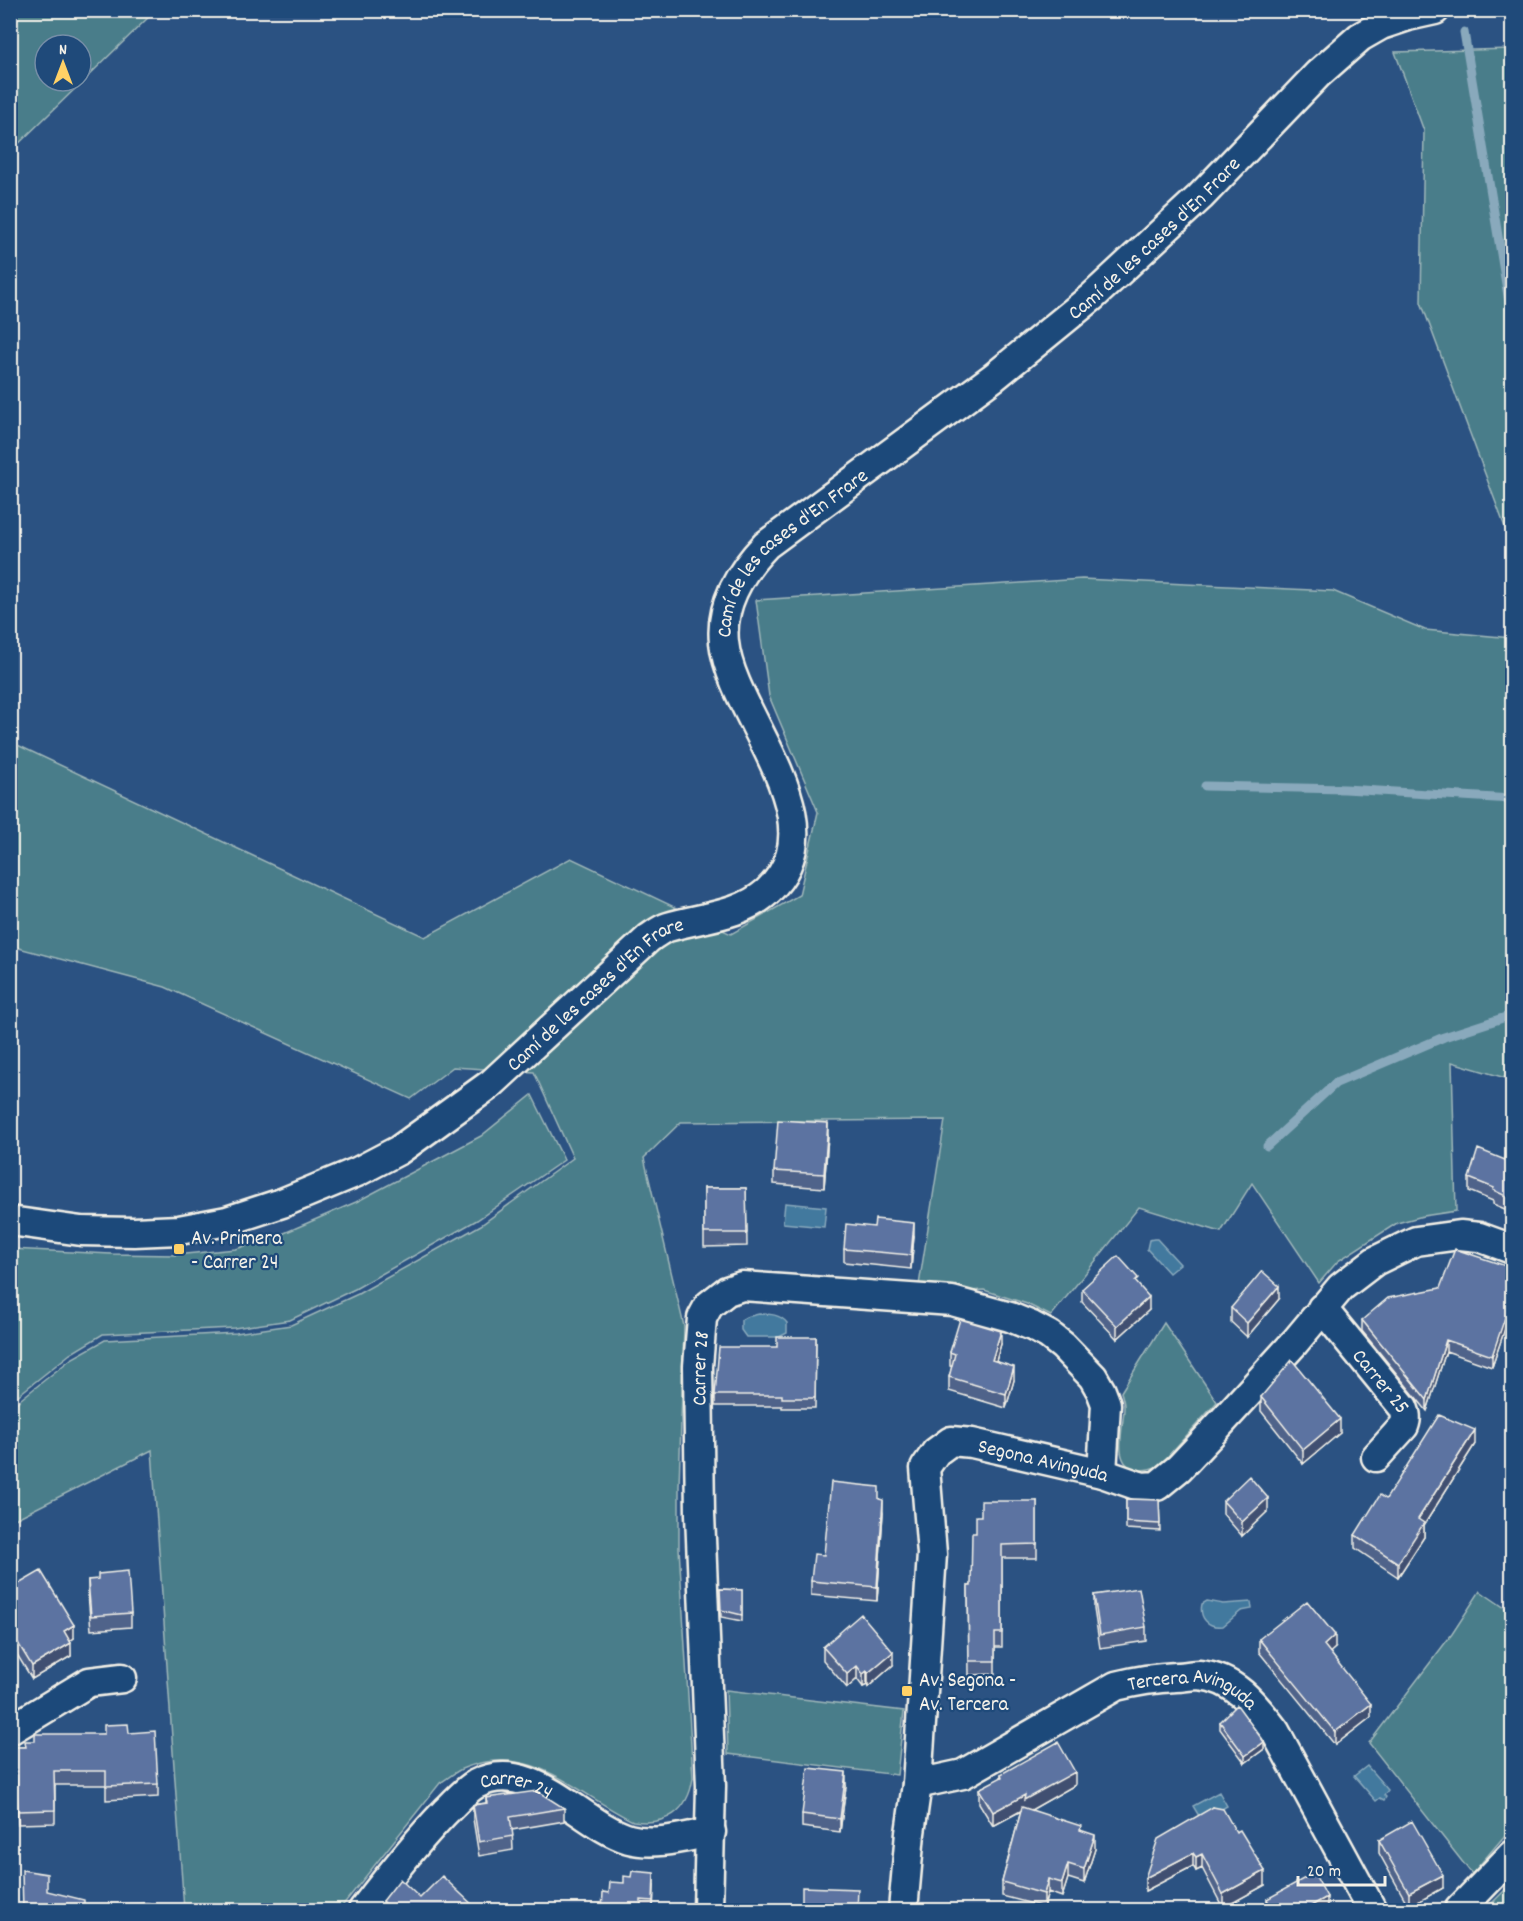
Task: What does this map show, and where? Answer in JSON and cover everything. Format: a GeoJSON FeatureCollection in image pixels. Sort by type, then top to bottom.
{"type":"FeatureCollection","features":[{"type":"Feature","properties":{"kind":"street","name":"Camí de les cases d'En Frare"},"geometry":{"type":"LineString","coordinates":[[10,1221],[81,1231],[179,1230],[227,1221],[282,1203],[357,1172],[399,1150],[492,1083],[649,938],[666,927],[728,912],[766,893],[779,877],[788,858],[792,827],[784,786],[767,745],[735,684],[728,664],[724,641],[725,617],[736,584],[748,564],[766,545],[994,377],[1092,297],[1207,191],[1318,74],[1360,37],[1390,22],[1435,10]]}},
{"type":"Feature","properties":{"kind":"street","name":"Segona Avinguda"},"geometry":{"type":"LineString","coordinates":[[903,1911],[917,1784],[932,1554],[925,1468],[936,1452],[951,1441],[983,1445],[1102,1473],[1142,1487],[1156,1486],[1169,1477],[1219,1426],[1349,1279],[1375,1261],[1416,1241],[1469,1235],[1512,1249]]}},
{"type":"Feature","properties":{"kind":"street","name":"Carrer 28"},"geometry":{"type":"LineString","coordinates":[[708,1911],[711,1786],[700,1514],[698,1366],[702,1318],[709,1305],[718,1296],[742,1286],[928,1298],[970,1305],[1032,1326],[1063,1346],[1093,1377],[1101,1391],[1106,1404],[1102,1473]]}},
{"type":"Feature","properties":{"kind":"street","name":"Carrer 25"},"geometry":{"type":"LineString","coordinates":[[1322,1308],[1406,1413],[1404,1426],[1376,1457]]}},
{"type":"Feature","properties":{"kind":"street","name":"Tercera Avinguda"},"geometry":{"type":"LineString","coordinates":[[917,1784],[963,1774],[1116,1686],[1139,1680],[1197,1675],[1219,1678],[1241,1691],[1275,1731],[1372,1911]]}},
{"type":"Feature","properties":{"kind":"street"},"geometry":{"type":"LineString","coordinates":[[10,1730],[89,1682],[122,1678]]}},
{"type":"Feature","properties":{"kind":"street","name":"Carrer 24"},"geometry":{"type":"LineString","coordinates":[[363,1911],[418,1840],[466,1791],[476,1784],[489,1780],[517,1779],[533,1784],[614,1834],[632,1840],[664,1841],[711,1832]]}},
{"type":"Feature","properties":{"kind":"street"},"geometry":{"type":"LineString","coordinates":[[1459,1911],[1512,1855]]}},
{"type":"Feature","properties":{"kind":"green space"},"geometry":{"type":"Polygon","coordinates":[[[11,10],[155,10],[93,71],[93,33],[33,33],[33,93],[71,93],[11,151],[11,10]]]}},
{"type":"Feature","properties":{"kind":"green space"},"geometry":{"type":"Polygon","coordinates":[[[1512,49],[1512,546],[1421,302],[1424,131],[1395,52],[1512,49]]]}},
{"type":"Feature","properties":{"kind":"green space"},"geometry":{"type":"Polygon","coordinates":[[[1082,579],[1333,591],[1425,630],[1512,638],[1512,1080],[1452,1062],[1456,1211],[1397,1223],[1338,1261],[1319,1283],[1252,1183],[1221,1232],[1139,1207],[1051,1316],[1027,1304],[984,1290],[969,1291],[919,1285],[945,1120],[681,1122],[644,1158],[684,1326],[679,1548],[693,1778],[681,1808],[665,1819],[633,1821],[553,1774],[511,1761],[488,1761],[461,1769],[440,1783],[339,1910],[184,1910],[152,1450],[11,1521],[11,1407],[71,1359],[105,1340],[236,1333],[291,1325],[358,1294],[481,1225],[573,1158],[534,1072],[453,1067],[411,1099],[165,987],[11,946],[11,742],[425,937],[571,858],[731,934],[799,895],[818,812],[769,696],[756,600],[1082,579]]]}},
{"type":"Feature","properties":{"kind":"green space"},"geometry":{"type":"Polygon","coordinates":[[[532,1095],[564,1160],[477,1220],[355,1289],[290,1320],[234,1328],[103,1334],[70,1354],[11,1401],[11,1249],[175,1255],[236,1249],[282,1234],[356,1202],[481,1136],[532,1095]]]}},
{"type":"Feature","properties":{"kind":"green space"},"geometry":{"type":"Polygon","coordinates":[[[1164,1323],[1217,1402],[1159,1466],[1139,1470],[1128,1466],[1121,1452],[1124,1406],[1121,1392],[1164,1323]]]}},
{"type":"Feature","properties":{"kind":"green space"},"geometry":{"type":"Polygon","coordinates":[[[1480,1591],[1512,1613],[1512,1827],[1472,1874],[1369,1743],[1452,1634],[1480,1591]]]}},
{"type":"Feature","properties":{"kind":"green space"},"geometry":{"type":"Polygon","coordinates":[[[726,1690],[904,1711],[897,1775],[728,1754],[726,1690]]]}},
{"type":"Feature","properties":{"kind":"green space"},"geometry":{"type":"Polygon","coordinates":[[[1512,1883],[1512,1910],[1485,1910],[1512,1883]]]}},
{"type":"Feature","properties":{"kind":"water"},"geometry":{"type":"Polygon","coordinates":[[[785,1203],[826,1207],[824,1227],[783,1223],[785,1203]]]}},
{"type":"Feature","properties":{"kind":"water"},"geometry":{"type":"Polygon","coordinates":[[[1157,1239],[1180,1264],[1169,1273],[1147,1249],[1149,1240],[1157,1239]]]}},
{"type":"Feature","properties":{"kind":"water"},"geometry":{"type":"Polygon","coordinates":[[[759,1314],[771,1314],[781,1318],[787,1323],[787,1333],[779,1337],[746,1337],[741,1330],[741,1320],[759,1314]]]}},
{"type":"Feature","properties":{"kind":"water"},"geometry":{"type":"Polygon","coordinates":[[[1207,1601],[1223,1604],[1251,1602],[1252,1609],[1241,1611],[1223,1626],[1218,1626],[1209,1624],[1203,1618],[1202,1604],[1207,1601]]]}},
{"type":"Feature","properties":{"kind":"water"},"geometry":{"type":"Polygon","coordinates":[[[1367,1766],[1388,1790],[1384,1795],[1386,1797],[1384,1800],[1380,1798],[1376,1801],[1354,1776],[1367,1766]]]}},
{"type":"Feature","properties":{"kind":"water"},"geometry":{"type":"Polygon","coordinates":[[[1219,1792],[1227,1806],[1202,1821],[1193,1806],[1219,1792]]]}},
{"type":"Feature","properties":{"kind":"building"},"geometry":{"type":"Polygon","coordinates":[[[778,1120],[828,1123],[824,1174],[774,1171],[778,1120]]]}},
{"type":"Feature","properties":{"kind":"building"},"geometry":{"type":"Polygon","coordinates":[[[1511,1144],[1512,1199],[1493,1190],[1494,1188],[1469,1178],[1478,1149],[1505,1160],[1511,1144]]]}},
{"type":"Feature","properties":{"kind":"building"},"geometry":{"type":"Polygon","coordinates":[[[704,1188],[746,1188],[747,1233],[704,1233],[704,1188]]]}},
{"type":"Feature","properties":{"kind":"building"},"geometry":{"type":"Polygon","coordinates":[[[875,1219],[914,1223],[911,1255],[844,1249],[846,1224],[874,1227],[875,1219]]]}},
{"type":"Feature","properties":{"kind":"building"},"geometry":{"type":"Polygon","coordinates":[[[1455,1249],[1512,1268],[1512,1285],[1509,1295],[1512,1297],[1492,1356],[1446,1340],[1427,1400],[1362,1320],[1388,1298],[1440,1288],[1455,1249]]]}},
{"type":"Feature","properties":{"kind":"building"},"geometry":{"type":"Polygon","coordinates":[[[1118,1256],[1138,1278],[1135,1281],[1149,1297],[1117,1326],[1082,1289],[1118,1256]]]}},
{"type":"Feature","properties":{"kind":"building"},"geometry":{"type":"Polygon","coordinates":[[[1262,1271],[1279,1286],[1247,1323],[1231,1308],[1262,1271]]]}},
{"type":"Feature","properties":{"kind":"building"},"geometry":{"type":"Polygon","coordinates":[[[960,1319],[1001,1331],[992,1360],[1014,1367],[1006,1394],[949,1377],[955,1354],[950,1352],[960,1319]]]}},
{"type":"Feature","properties":{"kind":"building"},"geometry":{"type":"Polygon","coordinates":[[[777,1337],[816,1337],[815,1398],[782,1398],[782,1395],[715,1395],[719,1347],[777,1347],[777,1337]]]}},
{"type":"Feature","properties":{"kind":"building"},"geometry":{"type":"Polygon","coordinates":[[[1292,1360],[1340,1419],[1303,1450],[1261,1397],[1292,1360]]]}},
{"type":"Feature","properties":{"kind":"building"},"geometry":{"type":"Polygon","coordinates":[[[1439,1415],[1475,1430],[1418,1519],[1424,1523],[1398,1563],[1355,1535],[1380,1495],[1386,1499],[1439,1415]]]}},
{"type":"Feature","properties":{"kind":"building"},"geometry":{"type":"Polygon","coordinates":[[[1249,1476],[1268,1498],[1242,1522],[1223,1501],[1249,1476]]]}},
{"type":"Feature","properties":{"kind":"building"},"geometry":{"type":"Polygon","coordinates":[[[831,1482],[879,1487],[879,1499],[883,1500],[877,1587],[811,1581],[814,1554],[824,1555],[831,1482]]]}},
{"type":"Feature","properties":{"kind":"building"},"geometry":{"type":"Polygon","coordinates":[[[1126,1499],[1159,1500],[1160,1524],[1126,1522],[1126,1499]]]}},
{"type":"Feature","properties":{"kind":"building"},"geometry":{"type":"Polygon","coordinates":[[[981,1501],[1037,1501],[1037,1544],[1002,1545],[1002,1633],[995,1633],[995,1661],[969,1661],[968,1586],[971,1586],[972,1533],[976,1533],[976,1516],[981,1516],[981,1501]]]}},
{"type":"Feature","properties":{"kind":"building"},"geometry":{"type":"Polygon","coordinates":[[[41,1571],[74,1625],[64,1631],[71,1643],[32,1666],[10,1630],[10,1589],[41,1571]]]}},
{"type":"Feature","properties":{"kind":"building"},"geometry":{"type":"Polygon","coordinates":[[[128,1571],[131,1613],[91,1616],[88,1580],[98,1579],[98,1574],[128,1571]]]}},
{"type":"Feature","properties":{"kind":"building"},"geometry":{"type":"Polygon","coordinates":[[[1139,1588],[1146,1627],[1100,1635],[1094,1595],[1139,1588]]]}},
{"type":"Feature","properties":{"kind":"building"},"geometry":{"type":"Polygon","coordinates":[[[720,1589],[742,1590],[742,1615],[721,1610],[720,1589]]]}},
{"type":"Feature","properties":{"kind":"building"},"geometry":{"type":"Polygon","coordinates":[[[1307,1601],[1335,1635],[1324,1645],[1371,1704],[1335,1732],[1259,1639],[1307,1601]]]}},
{"type":"Feature","properties":{"kind":"building"},"geometry":{"type":"Polygon","coordinates":[[[861,1614],[893,1652],[868,1673],[867,1671],[863,1674],[857,1666],[847,1674],[823,1647],[861,1614]]]}},
{"type":"Feature","properties":{"kind":"building"},"geometry":{"type":"Polygon","coordinates":[[[1237,1705],[1264,1742],[1245,1756],[1220,1722],[1237,1705]]]}},
{"type":"Feature","properties":{"kind":"building"},"geometry":{"type":"Polygon","coordinates":[[[128,1724],[129,1733],[155,1731],[158,1784],[106,1786],[106,1771],[54,1771],[55,1810],[18,1811],[15,1747],[26,1747],[25,1741],[35,1741],[35,1734],[104,1734],[104,1725],[128,1724]]]}},
{"type":"Feature","properties":{"kind":"building"},"geometry":{"type":"Polygon","coordinates":[[[1058,1742],[1075,1772],[1024,1800],[1025,1795],[993,1812],[979,1789],[1058,1742]]]}},
{"type":"Feature","properties":{"kind":"building"},"geometry":{"type":"Polygon","coordinates":[[[808,1768],[846,1772],[840,1819],[802,1814],[808,1768]]]}},
{"type":"Feature","properties":{"kind":"building"},"geometry":{"type":"Polygon","coordinates":[[[537,1791],[564,1808],[510,1817],[513,1836],[479,1842],[473,1805],[487,1803],[486,1798],[537,1791]]]}},
{"type":"Feature","properties":{"kind":"building"},"geometry":{"type":"Polygon","coordinates":[[[1022,1807],[1081,1826],[1080,1830],[1095,1835],[1084,1869],[1068,1864],[1062,1883],[1048,1879],[1044,1894],[1002,1882],[1022,1807]]]}},
{"type":"Feature","properties":{"kind":"building"},"geometry":{"type":"Polygon","coordinates":[[[1213,1807],[1223,1809],[1236,1832],[1240,1830],[1265,1871],[1223,1894],[1202,1854],[1196,1857],[1193,1853],[1145,1878],[1158,1839],[1213,1807]]]}},
{"type":"Feature","properties":{"kind":"building"},"geometry":{"type":"Polygon","coordinates":[[[1412,1821],[1443,1875],[1409,1893],[1379,1840],[1412,1821]]]}},
{"type":"Feature","properties":{"kind":"building"},"geometry":{"type":"Polygon","coordinates":[[[22,1870],[47,1874],[47,1891],[84,1900],[84,1907],[150,1903],[151,1911],[23,1911],[22,1870]]]}},
{"type":"Feature","properties":{"kind":"building"},"geometry":{"type":"Polygon","coordinates":[[[632,1871],[654,1873],[653,1901],[641,1900],[641,1911],[602,1911],[603,1892],[609,1893],[610,1882],[624,1883],[624,1876],[631,1877],[632,1871]]]}},
{"type":"Feature","properties":{"kind":"building"},"geometry":{"type":"Polygon","coordinates":[[[1314,1873],[1327,1897],[1302,1911],[1273,1911],[1267,1899],[1314,1873]]]}},
{"type":"Feature","properties":{"kind":"building"},"geometry":{"type":"Polygon","coordinates":[[[442,1876],[479,1911],[393,1911],[383,1901],[400,1879],[420,1898],[442,1876]]]}},
{"type":"Feature","properties":{"kind":"building"},"geometry":{"type":"Polygon","coordinates":[[[802,1887],[858,1889],[857,1911],[802,1911],[802,1887]]]}},
{"type":"Feature","properties":{"kind":"waterway"},"geometry":{"type":"LineString","coordinates":[[1464,32],[1512,320]]}},
{"type":"Feature","properties":{"kind":"waterway"},"geometry":{"type":"LineString","coordinates":[[1205,786],[1345,789],[1512,799]]}},
{"type":"Feature","properties":{"kind":"waterway"},"geometry":{"type":"LineString","coordinates":[[1267,1146],[1336,1083],[1444,1037],[1512,1015]]}},
{"type":"Feature","properties":{"kind":"place","name":"Av. Primera - Carrer 24"},"geometry":{"type":"Point","coordinates":[179,1249]}},
{"type":"Feature","properties":{"kind":"place","name":"Av. Segona - Av. Tercera"},"geometry":{"type":"Point","coordinates":[907,1691]}}]}
